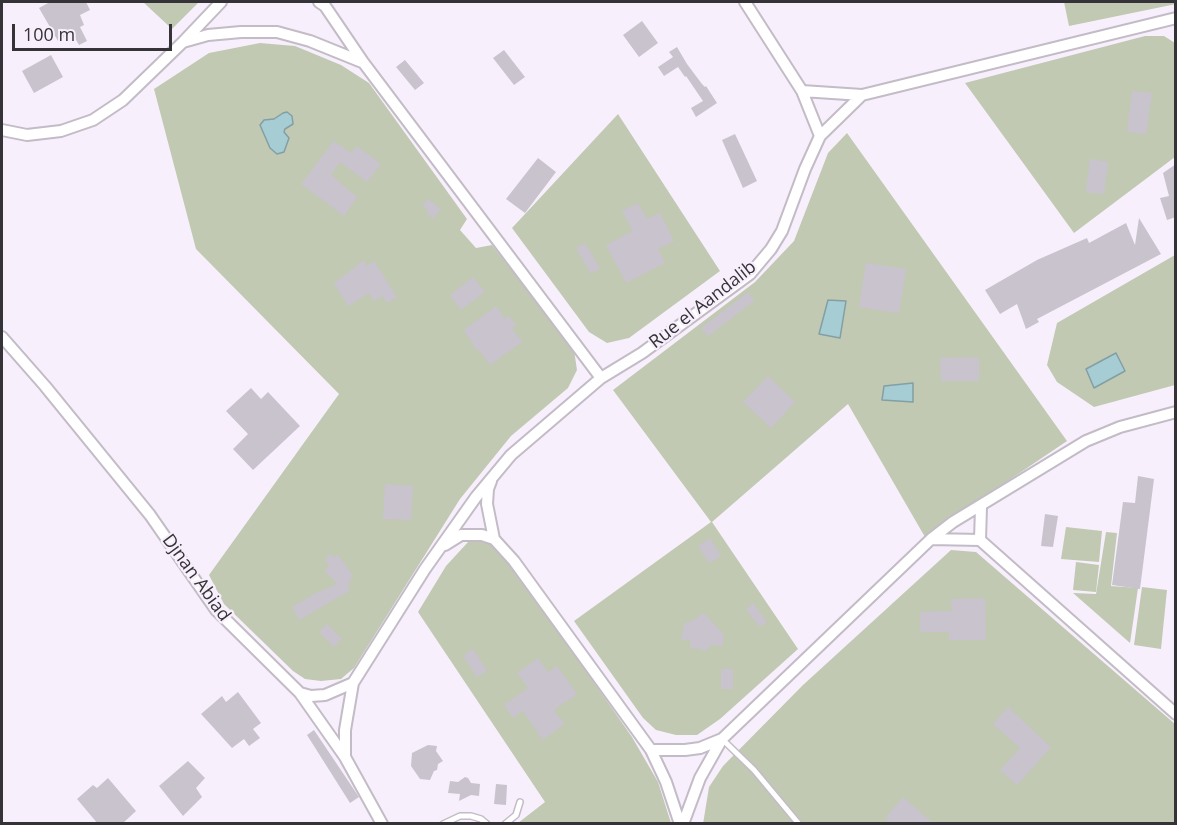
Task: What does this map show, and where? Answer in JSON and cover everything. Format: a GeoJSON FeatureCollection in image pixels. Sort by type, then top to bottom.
{"type":"FeatureCollection","features":[{"type":"Feature","properties":{"kind":"street"},"geometry":{"type":"LineString","coordinates":[[2,130],[27,135],[61,131],[93,120],[123,100],[221,2]]}},
{"type":"Feature","properties":{"kind":"street"},"geometry":{"type":"LineString","coordinates":[[319,2],[325,6],[363,62],[601,378]]}},
{"type":"Feature","properties":{"kind":"street"},"geometry":{"type":"LineString","coordinates":[[745,2],[802,90],[820,136]]}},
{"type":"Feature","properties":{"kind":"street"},"geometry":{"type":"LineString","coordinates":[[802,90],[862,95],[1176,18]]}},
{"type":"Feature","properties":{"kind":"street"},"geometry":{"type":"LineString","coordinates":[[183,42],[208,35],[277,32],[310,41],[363,62]]}},
{"type":"Feature","properties":{"kind":"street","name":"Rue el Aandalib"},"geometry":{"type":"LineString","coordinates":[[345,757],[345,730],[353,683],[440,548],[492,476],[511,455],[601,378],[642,353],[750,274],[771,249],[782,231],[820,136],[862,95]]}},
{"type":"Feature","properties":{"kind":"street","name":"Djnan Abiad"},"geometry":{"type":"LineString","coordinates":[[2,337],[150,515],[216,610],[300,693],[345,757],[382,824]]}},
{"type":"Feature","properties":{"kind":"street"},"geometry":{"type":"LineString","coordinates":[[681,824],[700,778],[722,739],[931,540],[953,522],[1086,441],[1120,427],[1176,412]]}},
{"type":"Feature","properties":{"kind":"street"},"geometry":{"type":"LineString","coordinates":[[492,476],[487,504],[494,539],[514,561],[651,750],[666,782],[681,824]]}},
{"type":"Feature","properties":{"kind":"street"},"geometry":{"type":"LineString","coordinates":[[980,540],[981,507]]}},
{"type":"Feature","properties":{"kind":"street"},"geometry":{"type":"LineString","coordinates":[[440,548],[461,535],[472,534],[494,539]]}},
{"type":"Feature","properties":{"kind":"street"},"geometry":{"type":"LineString","coordinates":[[931,540],[980,540],[1176,714]]}},
{"type":"Feature","properties":{"kind":"street"},"geometry":{"type":"LineString","coordinates":[[300,693],[311,696],[325,695],[353,683]]}},
{"type":"Feature","properties":{"kind":"street"},"geometry":{"type":"LineString","coordinates":[[651,750],[700,748],[722,739]]}},
{"type":"Feature","properties":{"kind":"lane"},"geometry":{"type":"LineString","coordinates":[[722,739],[754,770],[799,824]]}},
{"type":"Feature","properties":{"kind":"lane"},"geometry":{"type":"LineString","coordinates":[[505,824],[516,815],[520,802]]}},
{"type":"Feature","properties":{"kind":"lane"},"geometry":{"type":"LineString","coordinates":[[443,824],[460,816],[471,816],[487,824]]}},
{"type":"Feature","properties":{"kind":"green space"},"geometry":{"type":"Polygon","coordinates":[[[143,2],[199,2],[172,29],[143,2]]]}},
{"type":"Feature","properties":{"kind":"green space"},"geometry":{"type":"Polygon","coordinates":[[[1064,2],[1175,2],[1176,4],[1069,26],[1064,2]]]}},
{"type":"Feature","properties":{"kind":"green space"},"geometry":{"type":"Polygon","coordinates":[[[1145,36],[1164,36],[1175,43],[1175,157],[1074,233],[965,83],[1145,36]]]}},
{"type":"Feature","properties":{"kind":"green space"},"geometry":{"type":"Polygon","coordinates":[[[260,43],[295,46],[341,65],[369,83],[467,219],[460,230],[476,248],[492,245],[574,350],[577,370],[568,388],[511,436],[460,499],[354,668],[341,679],[321,681],[305,679],[293,671],[224,604],[209,575],[339,394],[196,249],[154,89],[209,53],[260,43]]]}},
{"type":"Feature","properties":{"kind":"green space"},"geometry":{"type":"Polygon","coordinates":[[[618,114],[720,271],[629,338],[607,343],[589,332],[512,228],[618,114]]]}},
{"type":"Feature","properties":{"kind":"green space"},"geometry":{"type":"Polygon","coordinates":[[[847,133],[1067,441],[925,537],[848,404],[712,522],[798,649],[720,719],[697,735],[676,735],[656,730],[643,718],[574,621],[711,522],[613,390],[755,282],[794,241],[828,153],[847,133]]]}},
{"type":"Feature","properties":{"kind":"green space"},"geometry":{"type":"Polygon","coordinates":[[[1175,255],[1175,385],[1094,407],[1057,382],[1047,365],[1057,323],[1175,255]]]}},
{"type":"Feature","properties":{"kind":"green space"},"geometry":{"type":"Polygon","coordinates":[[[1066,527],[1102,531],[1099,562],[1061,559],[1066,527]]]}},
{"type":"Feature","properties":{"kind":"green space"},"geometry":{"type":"Polygon","coordinates":[[[1106,532],[1117,533],[1111,586],[1138,588],[1130,643],[1073,593],[1096,594],[1106,532]]]}},
{"type":"Feature","properties":{"kind":"green space"},"geometry":{"type":"Polygon","coordinates":[[[480,539],[502,550],[632,737],[658,782],[671,823],[518,823],[545,802],[418,612],[446,566],[469,541],[480,539]]]}},
{"type":"Feature","properties":{"kind":"green space"},"geometry":{"type":"Polygon","coordinates":[[[951,550],[976,552],[1175,724],[1175,823],[703,824],[709,787],[723,766],[803,685],[951,550]]]}},
{"type":"Feature","properties":{"kind":"green space"},"geometry":{"type":"Polygon","coordinates":[[[1076,562],[1099,565],[1096,592],[1073,590],[1076,562]]]}},
{"type":"Feature","properties":{"kind":"green space"},"geometry":{"type":"Polygon","coordinates":[[[1142,587],[1167,590],[1161,649],[1134,645],[1142,587]]]}},
{"type":"Feature","properties":{"kind":"water"},"geometry":{"type":"Polygon","coordinates":[[[287,112],[292,116],[293,124],[284,132],[289,138],[284,152],[277,154],[270,148],[260,125],[264,120],[274,119],[287,112]]]}},
{"type":"Feature","properties":{"kind":"water"},"geometry":{"type":"Polygon","coordinates":[[[828,300],[846,301],[840,338],[819,334],[828,300]]]}},
{"type":"Feature","properties":{"kind":"water"},"geometry":{"type":"Polygon","coordinates":[[[1116,353],[1125,371],[1094,388],[1086,369],[1116,353]]]}},
{"type":"Feature","properties":{"kind":"water"},"geometry":{"type":"Polygon","coordinates":[[[913,383],[913,402],[882,400],[884,386],[913,383]]]}},
{"type":"Feature","properties":{"kind":"building"},"geometry":{"type":"Polygon","coordinates":[[[50,2],[86,2],[90,10],[80,15],[84,25],[80,27],[87,41],[79,45],[72,33],[58,41],[39,8],[50,2]]]}},
{"type":"Feature","properties":{"kind":"building"},"geometry":{"type":"Polygon","coordinates":[[[642,21],[658,43],[639,57],[623,35],[642,21]]]}},
{"type":"Feature","properties":{"kind":"building"},"geometry":{"type":"Polygon","coordinates":[[[677,47],[717,103],[696,117],[691,108],[703,101],[686,76],[678,67],[664,76],[658,67],[673,57],[669,52],[677,47]]]}},
{"type":"Feature","properties":{"kind":"building"},"geometry":{"type":"Polygon","coordinates":[[[504,50],[525,77],[514,85],[493,58],[504,50]]]}},
{"type":"Feature","properties":{"kind":"building"},"geometry":{"type":"Polygon","coordinates":[[[51,55],[63,77],[34,93],[22,71],[51,55]]]}},
{"type":"Feature","properties":{"kind":"building"},"geometry":{"type":"Polygon","coordinates":[[[405,60],[424,83],[415,90],[396,67],[405,60]]]}},
{"type":"Feature","properties":{"kind":"building"},"geometry":{"type":"Polygon","coordinates":[[[1132,91],[1152,93],[1146,134],[1127,132],[1132,91]]]}},
{"type":"Feature","properties":{"kind":"building"},"geometry":{"type":"Polygon","coordinates":[[[735,134],[757,181],[743,188],[722,140],[735,134]]]}},
{"type":"Feature","properties":{"kind":"building"},"geometry":{"type":"Polygon","coordinates":[[[334,141],[351,153],[357,146],[381,164],[367,182],[340,162],[331,175],[357,197],[344,216],[301,184],[334,141]]]}},
{"type":"Feature","properties":{"kind":"building"},"geometry":{"type":"Polygon","coordinates":[[[538,158],[556,172],[525,213],[506,199],[538,158]]]}},
{"type":"Feature","properties":{"kind":"building"},"geometry":{"type":"Polygon","coordinates":[[[1090,159],[1108,162],[1104,194],[1086,192],[1090,159]]]}},
{"type":"Feature","properties":{"kind":"building"},"geometry":{"type":"Polygon","coordinates":[[[1176,164],[1176,217],[1167,220],[1160,198],[1169,196],[1163,173],[1176,164]]]}},
{"type":"Feature","properties":{"kind":"building"},"geometry":{"type":"Polygon","coordinates":[[[428,199],[441,209],[433,219],[426,213],[428,210],[422,206],[428,199]]]}},
{"type":"Feature","properties":{"kind":"building"},"geometry":{"type":"Polygon","coordinates":[[[638,203],[647,219],[660,213],[674,241],[658,249],[665,263],[626,283],[606,245],[633,231],[622,211],[638,203]]]}},
{"type":"Feature","properties":{"kind":"building"},"geometry":{"type":"Polygon","coordinates":[[[1139,218],[1161,254],[1037,319],[1039,322],[1026,329],[1017,304],[1000,314],[985,290],[1037,260],[1087,238],[1089,243],[1126,223],[1135,245],[1139,218]]]}},
{"type":"Feature","properties":{"kind":"building"},"geometry":{"type":"Polygon","coordinates":[[[585,243],[600,268],[591,274],[576,248],[585,243]]]}},
{"type":"Feature","properties":{"kind":"building"},"geometry":{"type":"Polygon","coordinates":[[[364,260],[367,266],[374,261],[397,297],[387,303],[383,296],[374,301],[369,293],[348,306],[334,283],[364,260]]]}},
{"type":"Feature","properties":{"kind":"building"},"geometry":{"type":"Polygon","coordinates":[[[866,263],[906,269],[899,313],[859,307],[866,263]]]}},
{"type":"Feature","properties":{"kind":"building"},"geometry":{"type":"Polygon","coordinates":[[[473,277],[485,292],[461,310],[450,295],[473,277]]]}},
{"type":"Feature","properties":{"kind":"building"},"geometry":{"type":"Polygon","coordinates":[[[748,292],[754,301],[708,336],[701,328],[748,292]]]}},
{"type":"Feature","properties":{"kind":"building"},"geometry":{"type":"Polygon","coordinates":[[[496,306],[505,319],[509,316],[516,325],[512,328],[522,342],[490,365],[479,350],[477,351],[464,330],[496,306]]]}},
{"type":"Feature","properties":{"kind":"building"},"geometry":{"type":"Polygon","coordinates":[[[979,357],[979,381],[941,381],[940,358],[979,357]]]}},
{"type":"Feature","properties":{"kind":"building"},"geometry":{"type":"Polygon","coordinates":[[[768,376],[795,402],[771,428],[743,402],[768,376]]]}},
{"type":"Feature","properties":{"kind":"building"},"geometry":{"type":"Polygon","coordinates":[[[251,388],[261,399],[268,392],[300,426],[253,470],[233,449],[248,434],[226,411],[251,388]]]}},
{"type":"Feature","properties":{"kind":"building"},"geometry":{"type":"Polygon","coordinates":[[[1138,476],[1154,479],[1140,589],[1112,585],[1123,502],[1135,503],[1138,476]]]}},
{"type":"Feature","properties":{"kind":"building"},"geometry":{"type":"Polygon","coordinates":[[[385,484],[413,486],[411,520],[383,519],[385,484]]]}},
{"type":"Feature","properties":{"kind":"building"},"geometry":{"type":"Polygon","coordinates":[[[1045,514],[1058,516],[1053,547],[1041,546],[1045,514]]]}},
{"type":"Feature","properties":{"kind":"building"},"geometry":{"type":"Polygon","coordinates":[[[710,538],[721,556],[709,563],[698,546],[710,538]]]}},
{"type":"Feature","properties":{"kind":"building"},"geometry":{"type":"Polygon","coordinates":[[[328,554],[335,557],[337,555],[352,574],[349,580],[349,591],[299,620],[292,607],[337,584],[325,571],[329,565],[326,561],[328,554]]]}},
{"type":"Feature","properties":{"kind":"building"},"geometry":{"type":"Polygon","coordinates":[[[985,598],[986,640],[949,640],[949,632],[920,632],[920,612],[952,611],[951,599],[985,598]]]}},
{"type":"Feature","properties":{"kind":"building"},"geometry":{"type":"Polygon","coordinates":[[[753,603],[767,622],[760,627],[746,609],[753,603]]]}},
{"type":"Feature","properties":{"kind":"building"},"geometry":{"type":"Polygon","coordinates":[[[699,614],[706,615],[724,635],[722,646],[711,645],[704,652],[702,649],[690,648],[690,639],[681,641],[684,624],[698,618],[699,614]]]}},
{"type":"Feature","properties":{"kind":"building"},"geometry":{"type":"Polygon","coordinates":[[[327,624],[342,639],[334,647],[319,632],[327,624]]]}},
{"type":"Feature","properties":{"kind":"building"},"geometry":{"type":"Polygon","coordinates":[[[473,649],[487,671],[477,677],[463,656],[473,649]]]}},
{"type":"Feature","properties":{"kind":"building"},"geometry":{"type":"Polygon","coordinates":[[[538,658],[548,672],[557,666],[577,694],[554,710],[564,724],[543,740],[523,711],[513,718],[504,705],[528,688],[517,673],[538,658]]]}},
{"type":"Feature","properties":{"kind":"building"},"geometry":{"type":"Polygon","coordinates":[[[721,669],[733,669],[733,689],[721,689],[721,669]]]}},
{"type":"Feature","properties":{"kind":"building"},"geometry":{"type":"Polygon","coordinates":[[[238,692],[261,723],[253,729],[260,738],[249,746],[244,739],[232,748],[201,714],[222,696],[226,702],[238,692]]]}},
{"type":"Feature","properties":{"kind":"building"},"geometry":{"type":"Polygon","coordinates":[[[1008,707],[1051,747],[1017,785],[1000,770],[1020,748],[993,724],[1008,707]]]}},
{"type":"Feature","properties":{"kind":"building"},"geometry":{"type":"Polygon","coordinates":[[[314,730],[359,797],[350,803],[307,735],[314,730]]]}},
{"type":"Feature","properties":{"kind":"building"},"geometry":{"type":"Polygon","coordinates":[[[428,745],[437,746],[436,751],[443,761],[438,764],[430,780],[420,779],[411,766],[412,753],[428,745]]]}},
{"type":"Feature","properties":{"kind":"building"},"geometry":{"type":"Polygon","coordinates":[[[188,761],[205,778],[196,788],[202,797],[183,816],[159,786],[188,761]]]}},
{"type":"Feature","properties":{"kind":"building"},"geometry":{"type":"Polygon","coordinates":[[[465,777],[471,783],[480,784],[479,796],[471,795],[459,801],[460,794],[448,793],[450,781],[458,782],[465,777]]]}},
{"type":"Feature","properties":{"kind":"building"},"geometry":{"type":"Polygon","coordinates":[[[108,778],[136,811],[122,824],[98,824],[77,799],[93,785],[97,788],[108,778]]]}},
{"type":"Feature","properties":{"kind":"building"},"geometry":{"type":"Polygon","coordinates":[[[496,784],[507,785],[506,805],[494,804],[496,784]]]}},
{"type":"Feature","properties":{"kind":"building"},"geometry":{"type":"Polygon","coordinates":[[[903,797],[934,824],[891,824],[885,818],[903,797]]]}}]}
